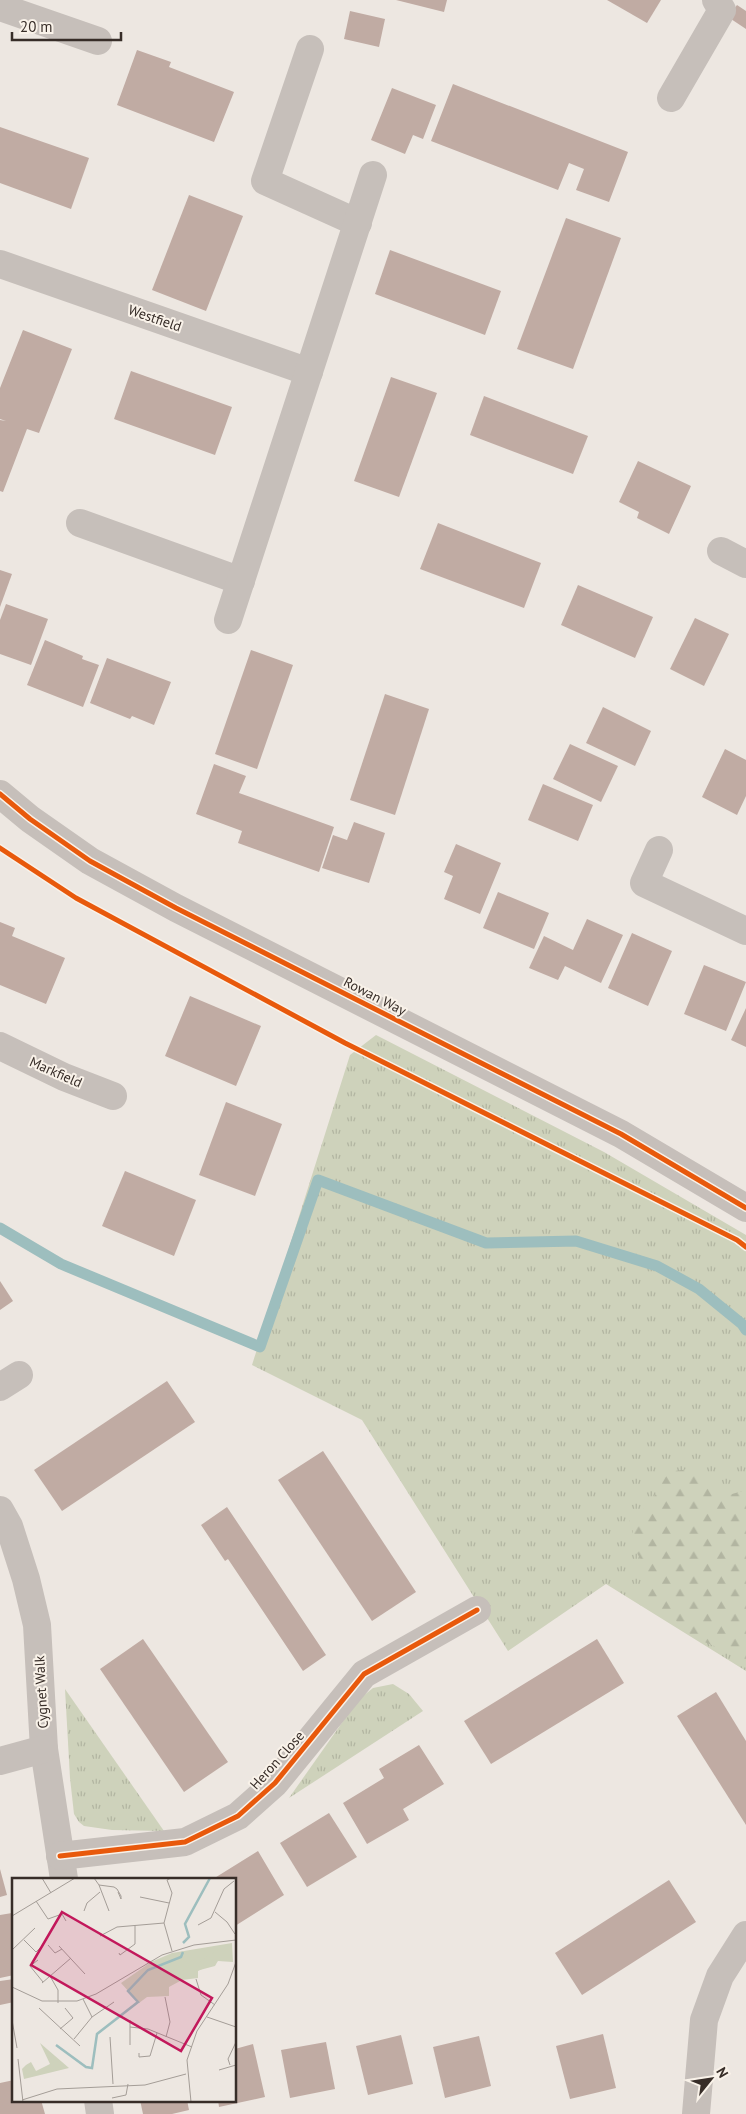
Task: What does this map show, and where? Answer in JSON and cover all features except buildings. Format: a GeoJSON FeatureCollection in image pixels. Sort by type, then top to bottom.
{"type":"FeatureCollection","features":[{"type":"Feature","properties":{"kind":"street"},"geometry":{"type":"LineString","coordinates":[[672,98],[722,10],[716,0]]}},
{"type":"Feature","properties":{"kind":"street"},"geometry":{"type":"LineString","coordinates":[[0,7],[98,41]]}},
{"type":"Feature","properties":{"kind":"street"},"geometry":{"type":"LineString","coordinates":[[310,49],[265,181],[358,223]]}},
{"type":"Feature","properties":{"kind":"street"},"geometry":{"type":"LineString","coordinates":[[228,620],[373,176]]}},
{"type":"Feature","properties":{"kind":"street","name":"Westfield"},"geometry":{"type":"LineString","coordinates":[[0,264],[309,372]]}},
{"type":"Feature","properties":{"kind":"street"},"geometry":{"type":"LineString","coordinates":[[80,523],[241,581]]}},
{"type":"Feature","properties":{"kind":"street"},"geometry":{"type":"LineString","coordinates":[[721,551],[746,564]]}},
{"type":"Feature","properties":{"kind":"street","name":"Rowan Way"},"geometry":{"type":"LineString","coordinates":[[0,794],[30,819],[90,861],[176,908],[621,1134],[746,1208]]}},
{"type":"Feature","properties":{"kind":"street"},"geometry":{"type":"LineString","coordinates":[[659,850],[644,884],[746,931]]}},
{"type":"Feature","properties":{"kind":"street","name":"Markfield"},"geometry":{"type":"LineString","coordinates":[[0,1046],[64,1076],[113,1096]]}},
{"type":"Feature","properties":{"kind":"street","name":"Cygnet Walk"},"geometry":{"type":"LineString","coordinates":[[0,1510],[9,1526],[26,1579],[37,1625],[44,1750],[62,1868]]}},
{"type":"Feature","properties":{"kind":"street","name":"Heron Close"},"geometry":{"type":"LineString","coordinates":[[62,1868],[185,1842],[238,1816],[275,1783],[364,1674],[477,1610]]}},
{"type":"Feature","properties":{"kind":"street"},"geometry":{"type":"LineString","coordinates":[[0,1761],[44,1750]]}},
{"type":"Feature","properties":{"kind":"street"},"geometry":{"type":"LineString","coordinates":[[696,2114],[704,2020],[720,1976],[746,1935]]}},
{"type":"Feature","properties":{"kind":"green space"},"geometry":{"type":"Polygon","coordinates":[[[376,1035],[604,1152],[746,1235],[746,1671],[606,1584],[508,1651],[362,1420],[252,1365],[350,1055],[376,1035]]]}},
{"type":"Feature","properties":{"kind":"green space"},"geometry":{"type":"Polygon","coordinates":[[[690,1469],[704,1473],[711,1487],[725,1496],[746,1490],[746,1666],[725,1648],[714,1646],[695,1638],[679,1625],[673,1616],[650,1605],[645,1597],[648,1582],[646,1568],[632,1545],[633,1532],[629,1521],[634,1512],[646,1508],[654,1498],[662,1479],[674,1471],[690,1469]]]}},
{"type":"Feature","properties":{"kind":"green space"},"geometry":{"type":"Polygon","coordinates":[[[393,1684],[409,1694],[423,1711],[289,1798],[358,1700],[373,1688],[393,1684]]]}},
{"type":"Feature","properties":{"kind":"green space"},"geometry":{"type":"Polygon","coordinates":[[[65,1689],[164,1831],[112,1830],[84,1826],[79,1822],[74,1814],[70,1778],[65,1689]]]}},
{"type":"Feature","properties":{"kind":"waterway"},"geometry":{"type":"LineString","coordinates":[[0,1228],[61,1264],[260,1347],[318,1180],[486,1243],[576,1241],[657,1266],[699,1289],[742,1324],[746,1330]]}},
{"type":"Feature","properties":{"kind":"cycle path"},"geometry":{"type":"LineString","coordinates":[[0,794],[30,819],[90,861],[176,908],[621,1134],[746,1208]]}},
{"type":"Feature","properties":{"kind":"cycle path"},"geometry":{"type":"LineString","coordinates":[[0,848],[76,898],[345,1043],[737,1240],[746,1247]]}},
{"type":"Feature","properties":{"kind":"cycle path"},"geometry":{"type":"LineString","coordinates":[[60,1856],[185,1842],[238,1816],[275,1783],[364,1674],[477,1610]]}}]}
